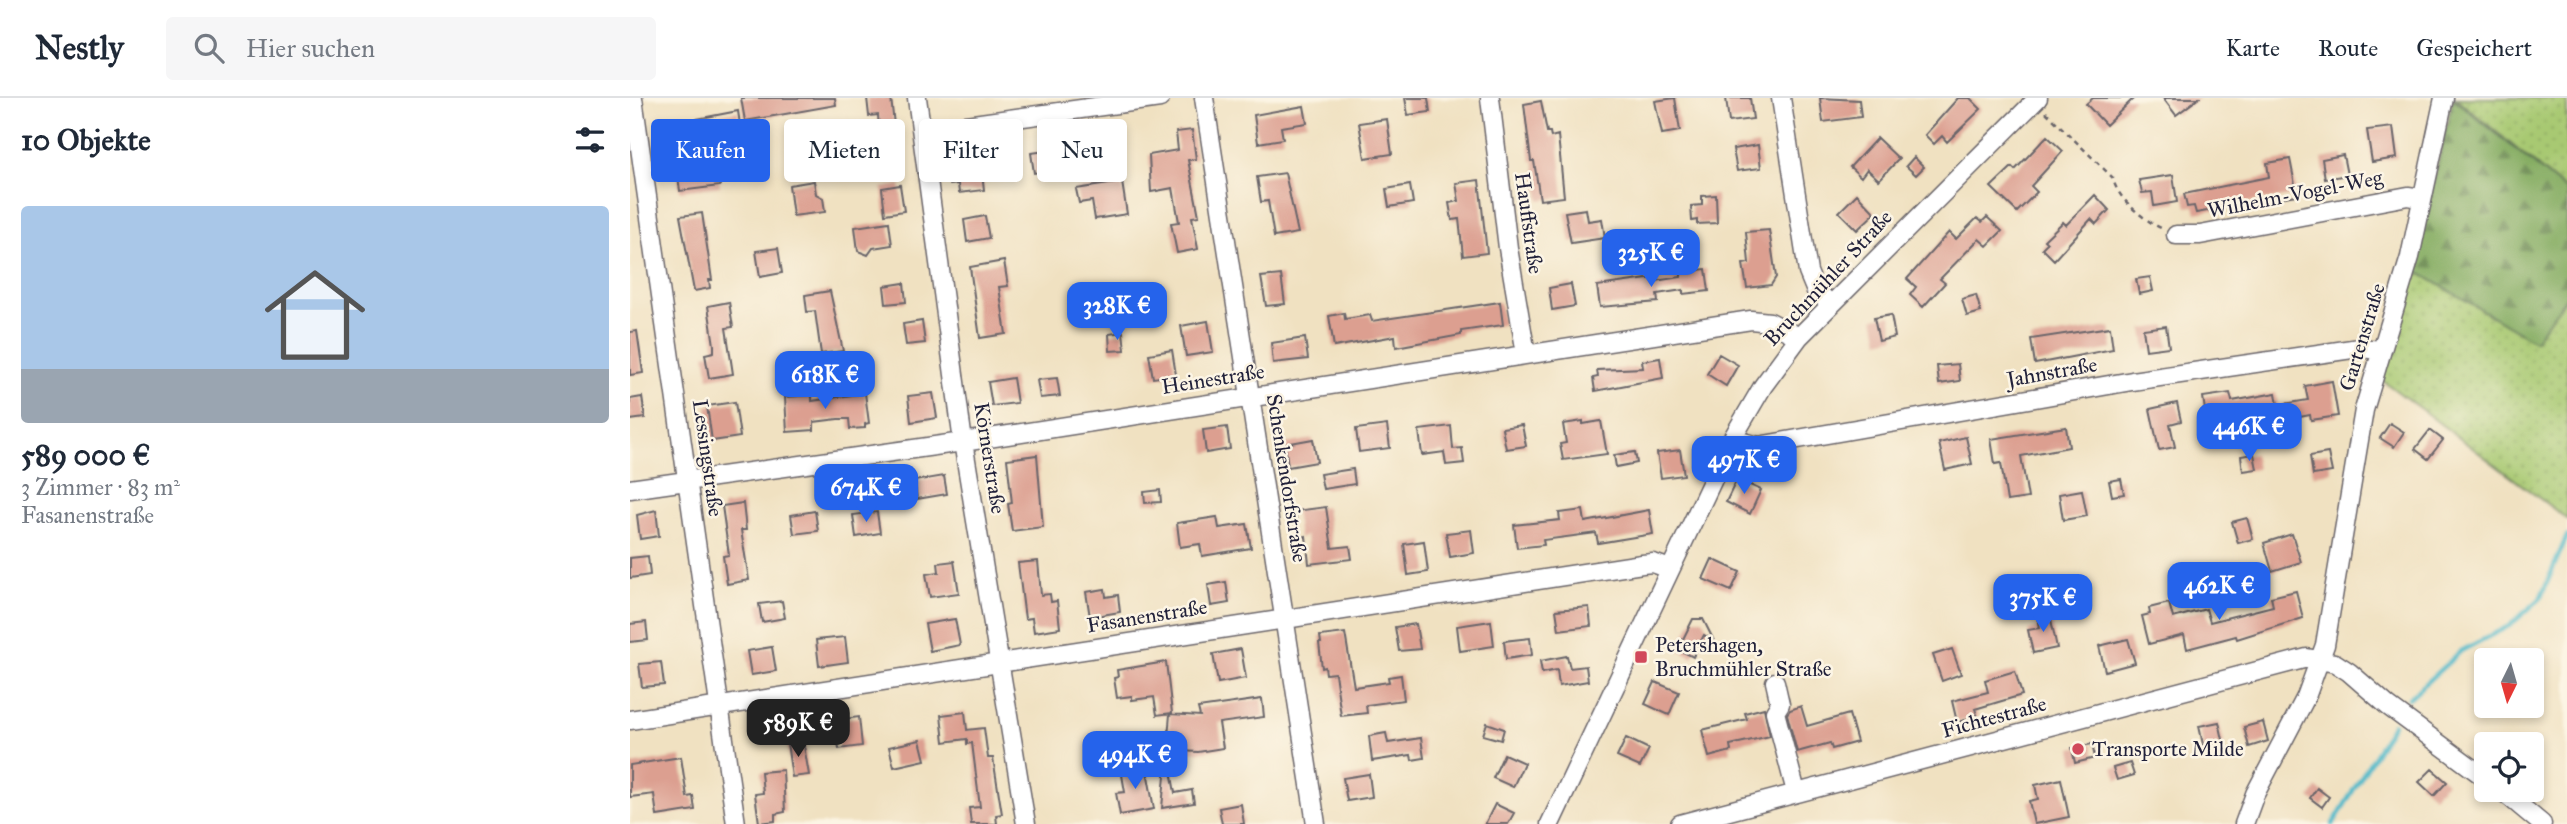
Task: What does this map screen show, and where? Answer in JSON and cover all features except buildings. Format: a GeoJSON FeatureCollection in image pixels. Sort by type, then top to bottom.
{"type":"FeatureCollection","features":[{"type":"Feature","properties":{"kind":"street","name":"Lessingstraße"},"geometry":{"type":"LineString","coordinates":[[633,98],[736,824]]}},
{"type":"Feature","properties":{"kind":"street","name":"Körnerstraße"},"geometry":{"type":"LineString","coordinates":[[917,98],[921,119]]}},
{"type":"Feature","properties":{"kind":"street"},"geometry":{"type":"LineString","coordinates":[[1009,119],[1160,98]]}},
{"type":"Feature","properties":{"kind":"street","name":"Schenkendorfstraße"},"geometry":{"type":"LineString","coordinates":[[1205,98],[1316,824]]}},
{"type":"Feature","properties":{"kind":"street","name":"Hauffstraße"},"geometry":{"type":"LineString","coordinates":[[1490,98],[1508,248],[1526,354]]}},
{"type":"Feature","properties":{"kind":"street"},"geometry":{"type":"LineString","coordinates":[[1781,98],[1808,272],[1815,289],[1830,304]]}},
{"type":"Feature","properties":{"kind":"street","name":"Gartenstraße"},"geometry":{"type":"LineString","coordinates":[[2244,824],[2255,794],[2301,707],[2325,645],[2364,410],[2410,257],[2444,98]]}},
{"type":"Feature","properties":{"kind":"street","name":"Bruchmühler Straße"},"geometry":{"type":"LineString","coordinates":[[1550,824],[1732,439],[1763,386],[1799,337],[1830,304],[2036,99]]}},
{"type":"Feature","properties":{"kind":"street","name":"Körnerstraße"},"geometry":{"type":"LineString","coordinates":[[930,182],[963,442],[1026,824]]}},
{"type":"Feature","properties":{"kind":"street","name":"Wilhelm-Vogel-Weg"},"geometry":{"type":"LineString","coordinates":[[2176,235],[2200,235],[2408,196],[2422,198]]}},
{"type":"Feature","properties":{"kind":"street","name":"Heinestraße"},"geometry":{"type":"LineString","coordinates":[[630,489],[963,442],[1751,320],[1770,322],[1799,337]]}},
{"type":"Feature","properties":{"kind":"street","name":"Jahnstraße"},"geometry":{"type":"LineString","coordinates":[[1732,439],[1758,446],[2132,381],[2359,348],[2381,350]]}},
{"type":"Feature","properties":{"kind":"street","name":"Fasanenstraße"},"geometry":{"type":"LineString","coordinates":[[630,720],[1642,564],[1653,563],[1670,569]]}},
{"type":"Feature","properties":{"kind":"street","name":"Fichtestraße"},"geometry":{"type":"LineString","coordinates":[[1680,824],[2307,658],[2320,659]]}},
{"type":"Feature","properties":{"kind":"street"},"geometry":{"type":"LineString","coordinates":[[2320,659],[2349,672],[2388,706],[2474,769]]}},
{"type":"Feature","properties":{"kind":"street"},"geometry":{"type":"LineString","coordinates":[[1775,682],[1780,704],[1775,712],[1796,792]]}},
{"type":"Feature","properties":{"kind":"street"},"geometry":{"type":"LineString","coordinates":[[2516,802],[2542,824]]}},
{"type":"Feature","properties":{"kind":"path"},"geometry":{"type":"LineString","coordinates":[[2036,99],[2113,178],[2117,191],[2152,224],[2176,235]]}},
{"type":"Feature","properties":{"kind":"green space"},"geometry":{"type":"Polygon","coordinates":[[[2453,98],[2567,191],[2567,296],[2534,341],[2413,269],[2453,98]]]}},
{"type":"Feature","properties":{"kind":"green space"},"geometry":{"type":"Polygon","coordinates":[[[2456,98],[2567,98],[2567,191],[2456,98]]]}},
{"type":"Feature","properties":{"kind":"green space"},"geometry":{"type":"Polygon","coordinates":[[[2413,269],[2533,340],[2567,296],[2567,519],[2378,377],[2413,269]]]}},
{"type":"Feature","properties":{"kind":"waterway"},"geometry":{"type":"LineString","coordinates":[[2409,698],[2461,651],[2509,626],[2540,599],[2567,536]]}},
{"type":"Feature","properties":{"kind":"waterway"},"geometry":{"type":"LineString","coordinates":[[2333,824],[2393,724]]}},
{"type":"Feature","properties":{"kind":"place","name":"Petershagen, Bruchmühler Straße"},"geometry":{"type":"Point","coordinates":[1641,657]}},
{"type":"Feature","properties":{"kind":"place","name":"Transporte Milde"},"geometry":{"type":"Point","coordinates":[2078,749]}}]}
